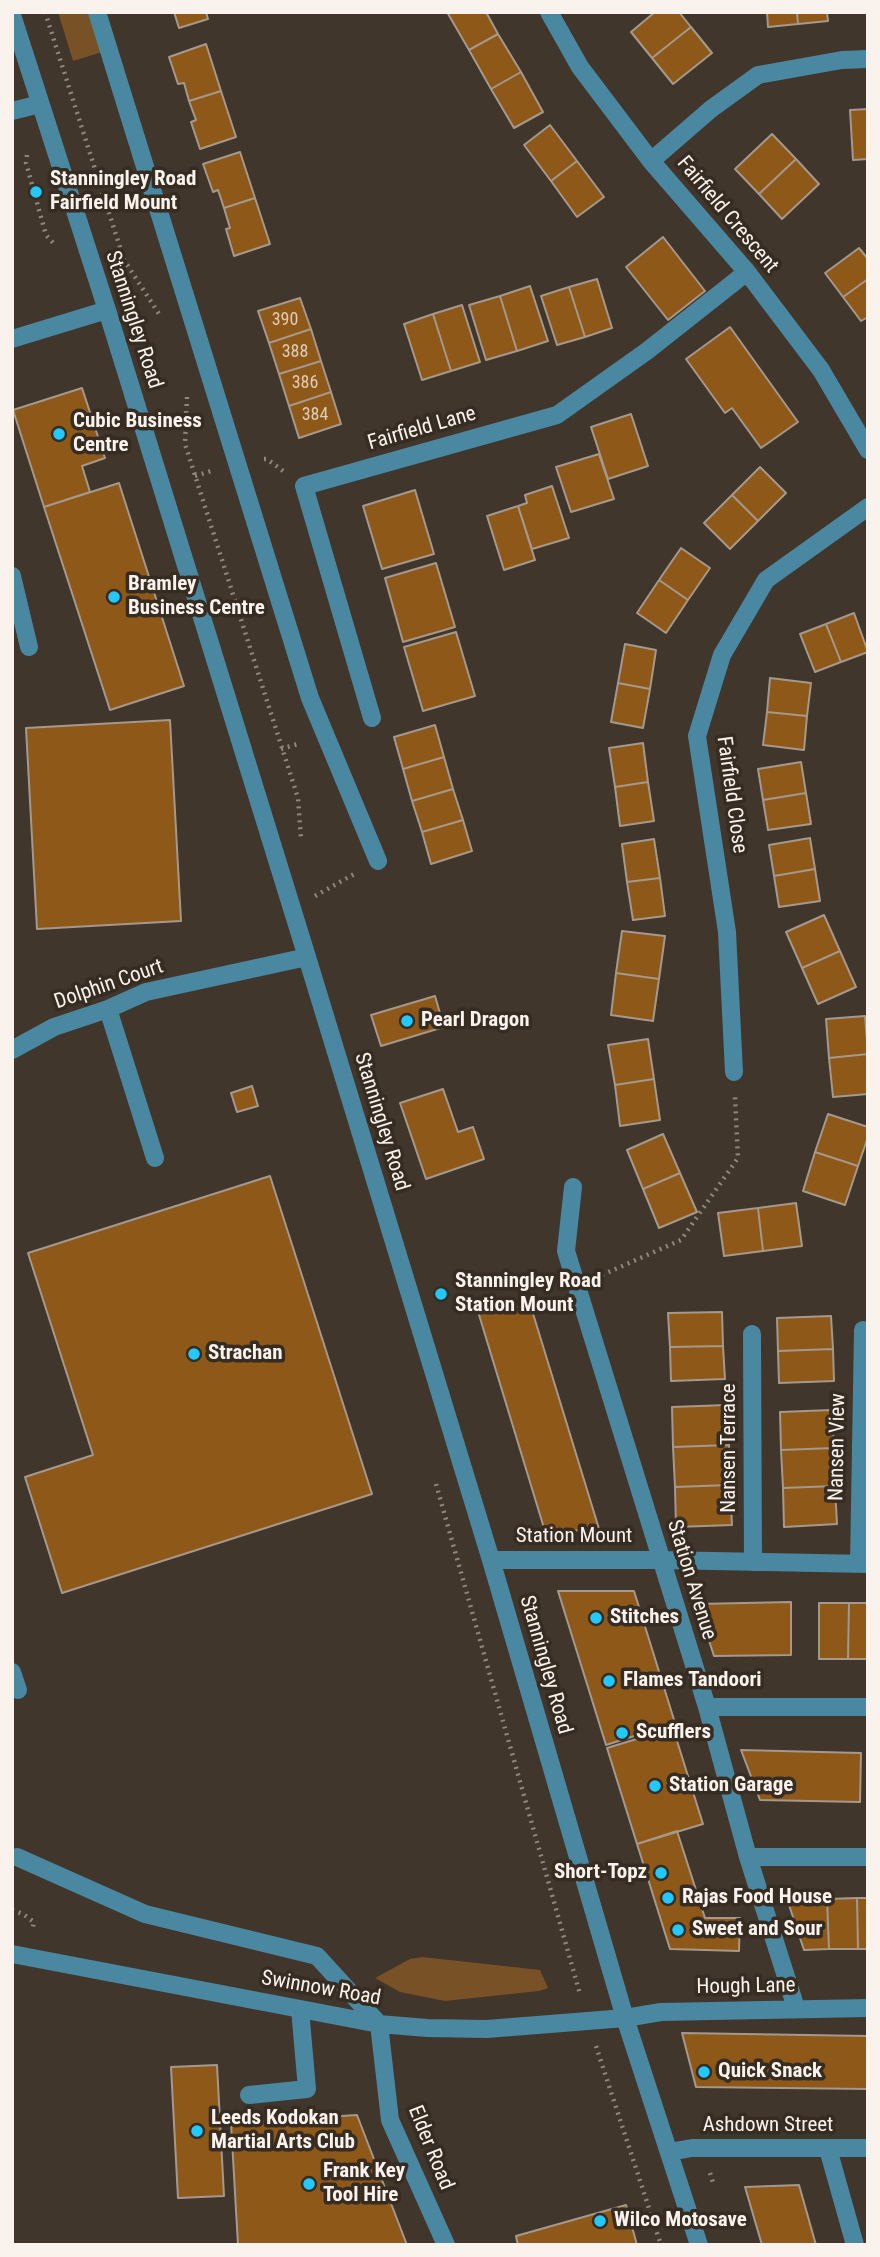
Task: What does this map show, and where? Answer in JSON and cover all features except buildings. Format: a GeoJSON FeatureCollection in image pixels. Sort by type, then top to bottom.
{"type":"FeatureCollection","features":[{"type":"Feature","properties":{"kind":"street"},"geometry":{"type":"LineString","coordinates":[[97,12],[310,698],[378,861]]}},
{"type":"Feature","properties":{"kind":"street","name":"Fairfield Crescent"},"geometry":{"type":"LineString","coordinates":[[549,12],[580,67],[651,161],[747,272],[821,370],[868,450]]}},
{"type":"Feature","properties":{"kind":"street","name":"Stanningley Road"},"geometry":{"type":"LineString","coordinates":[[12,15],[107,310],[307,957],[491,1560],[625,2018],[699,2245]]}},
{"type":"Feature","properties":{"kind":"street"},"geometry":{"type":"LineString","coordinates":[[651,161],[711,109],[758,75],[868,59]]}},
{"type":"Feature","properties":{"kind":"street"},"geometry":{"type":"LineString","coordinates":[[12,111],[40,104]]}},
{"type":"Feature","properties":{"kind":"street","name":"Fairfield Lane"},"geometry":{"type":"LineString","coordinates":[[372,718],[304,486],[557,415],[647,351],[747,272]]}},
{"type":"Feature","properties":{"kind":"street"},"geometry":{"type":"LineString","coordinates":[[12,339],[107,310]]}},
{"type":"Feature","properties":{"kind":"street","name":"Fairfield Close"},"geometry":{"type":"LineString","coordinates":[[734,1072],[727,932],[697,736],[722,655],[765,579],[868,508]]}},
{"type":"Feature","properties":{"kind":"street"},"geometry":{"type":"LineString","coordinates":[[12,576],[29,646]]}},
{"type":"Feature","properties":{"kind":"street","name":"Dolphin Court"},"geometry":{"type":"LineString","coordinates":[[12,1050],[54,1027],[108,1009],[146,992],[307,957]]}},
{"type":"Feature","properties":{"kind":"street"},"geometry":{"type":"LineString","coordinates":[[108,1009],[155,1158]]}},
{"type":"Feature","properties":{"kind":"street","name":"Station Avenue"},"geometry":{"type":"LineString","coordinates":[[573,1187],[566,1251],[707,1707],[748,1857],[796,2008]]}},
{"type":"Feature","properties":{"kind":"street","name":"Nansen View"},"geometry":{"type":"LineString","coordinates":[[863,1330],[864,1564]]}},
{"type":"Feature","properties":{"kind":"street","name":"Nansen Terrace"},"geometry":{"type":"LineString","coordinates":[[752,1334],[753,1562]]}},
{"type":"Feature","properties":{"kind":"street","name":"Station Mount"},"geometry":{"type":"LineString","coordinates":[[491,1560],[864,1564]]}},
{"type":"Feature","properties":{"kind":"street"},"geometry":{"type":"LineString","coordinates":[[12,1672],[18,1690]]}},
{"type":"Feature","properties":{"kind":"street"},"geometry":{"type":"LineString","coordinates":[[707,1707],[868,1707]]}},
{"type":"Feature","properties":{"kind":"street"},"geometry":{"type":"LineString","coordinates":[[17,1857],[145,1914],[317,1956],[379,2024]]}},
{"type":"Feature","properties":{"kind":"street"},"geometry":{"type":"LineString","coordinates":[[748,1857],[868,1857]]}},
{"type":"Feature","properties":{"kind":"street","name":"Swinnow Road"},"geometry":{"type":"LineString","coordinates":[[12,1954],[379,2024],[487,2029],[625,2018]]}},
{"type":"Feature","properties":{"kind":"street","name":"Hough Lane"},"geometry":{"type":"LineString","coordinates":[[625,2018],[660,2012],[868,2008]]}},
{"type":"Feature","properties":{"kind":"street"},"geometry":{"type":"LineString","coordinates":[[249,2095],[307,2089],[300,2009]]}},
{"type":"Feature","properties":{"kind":"street","name":"Elder Road"},"geometry":{"type":"LineString","coordinates":[[379,2024],[390,2120],[446,2245]]}},
{"type":"Feature","properties":{"kind":"street","name":"Ashdown Street"},"geometry":{"type":"LineString","coordinates":[[669,2151],[692,2148],[868,2148]]}},
{"type":"Feature","properties":{"kind":"street"},"geometry":{"type":"LineString","coordinates":[[828,2149],[855,2245]]}},
{"type":"Feature","properties":{"kind":"path"},"geometry":{"type":"LineString","coordinates":[[292,909],[378,861]]}},
{"type":"Feature","properties":{"kind":"path"},"geometry":{"type":"LineString","coordinates":[[576,1286],[681,1240],[738,1158],[734,1072]]}},
{"type":"Feature","properties":{"kind":"path"},"geometry":{"type":"LineString","coordinates":[[12,1910],[34,1922],[33,1931]]}},
{"type":"Feature","properties":{"kind":"shaded area"},"geometry":{"type":"Polygon","coordinates":[[[58,12],[97,12],[109,50],[73,61],[58,12]]]}},
{"type":"Feature","properties":{"kind":"shaded area"},"geometry":{"type":"Polygon","coordinates":[[[422,1957],[540,1970],[548,1988],[445,2001],[400,1992],[375,1978],[410,1959],[422,1957]]]}},
{"type":"Feature","properties":{"kind":"place","name":"Stanningley Road Fairfield Mount"},"geometry":{"type":"Point","coordinates":[36,192]}},
{"type":"Feature","properties":{"kind":"place","name":"Cubic Business Centre"},"geometry":{"type":"Point","coordinates":[59,434]}},
{"type":"Feature","properties":{"kind":"place","name":"Bramley Business Centre"},"geometry":{"type":"Point","coordinates":[114,597]}},
{"type":"Feature","properties":{"kind":"place","name":"Pearl Dragon"},"geometry":{"type":"Point","coordinates":[407,1021]}},
{"type":"Feature","properties":{"kind":"place","name":"Stanningley Road Station Mount"},"geometry":{"type":"Point","coordinates":[441,1294]}},
{"type":"Feature","properties":{"kind":"place","name":"Strachan"},"geometry":{"type":"Point","coordinates":[194,1354]}},
{"type":"Feature","properties":{"kind":"place","name":"Stitches"},"geometry":{"type":"Point","coordinates":[596,1618]}},
{"type":"Feature","properties":{"kind":"place","name":"Flames Tandoori"},"geometry":{"type":"Point","coordinates":[609,1681]}},
{"type":"Feature","properties":{"kind":"place","name":"Scufflers"},"geometry":{"type":"Point","coordinates":[622,1733]}},
{"type":"Feature","properties":{"kind":"place","name":"Station Garage"},"geometry":{"type":"Point","coordinates":[655,1786]}},
{"type":"Feature","properties":{"kind":"place","name":"Short-Topz"},"geometry":{"type":"Point","coordinates":[661,1873]}},
{"type":"Feature","properties":{"kind":"place","name":"Rajas Food House"},"geometry":{"type":"Point","coordinates":[668,1898]}},
{"type":"Feature","properties":{"kind":"place","name":"Sweet and Sour"},"geometry":{"type":"Point","coordinates":[678,1930]}},
{"type":"Feature","properties":{"kind":"place","name":"Quick Snack"},"geometry":{"type":"Point","coordinates":[704,2072]}},
{"type":"Feature","properties":{"kind":"place","name":"Leeds Kodokan Martial Arts Club"},"geometry":{"type":"Point","coordinates":[197,2131]}},
{"type":"Feature","properties":{"kind":"place","name":"Frank Key Tool Hire"},"geometry":{"type":"Point","coordinates":[309,2184]}},
{"type":"Feature","properties":{"kind":"place","name":"Wilco Motosave"},"geometry":{"type":"Point","coordinates":[600,2221]}}]}
